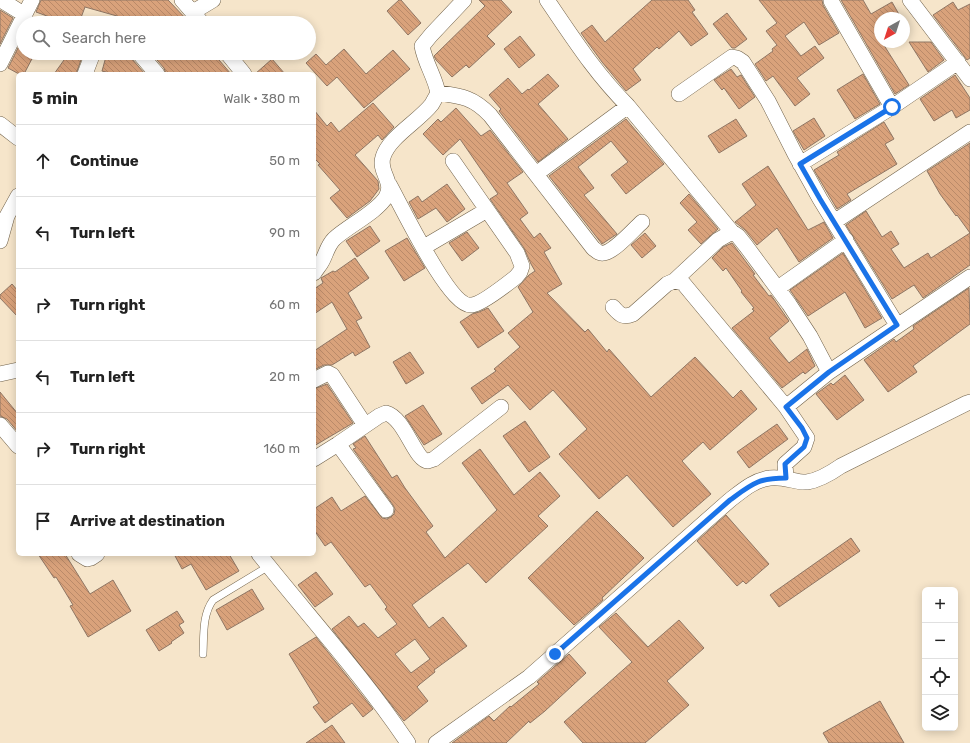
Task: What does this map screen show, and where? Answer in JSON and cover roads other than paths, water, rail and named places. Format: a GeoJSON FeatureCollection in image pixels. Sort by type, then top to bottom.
{"type":"FeatureCollection","features":[{"type":"Feature","properties":{"kind":"street"},"geometry":{"type":"LineString","coordinates":[[1,0],[25,14],[32,0]]}},
{"type":"Feature","properties":{"kind":"street"},"geometry":{"type":"LineString","coordinates":[[182,0],[196,16]]}},
{"type":"Feature","properties":{"kind":"street"},"geometry":{"type":"LineString","coordinates":[[200,16],[213,0]]}},
{"type":"Feature","properties":{"kind":"street"},"geometry":{"type":"LineString","coordinates":[[453,161],[517,253],[522,266],[516,277],[472,306],[465,304],[457,298],[439,275],[389,184],[382,168],[382,158],[389,146],[431,104],[438,93],[436,82],[424,58],[422,46],[463,0]]}},
{"type":"Feature","properties":{"kind":"street"},"geometry":{"type":"LineString","coordinates":[[910,0],[970,79]]}},
{"type":"Feature","properties":{"kind":"street"},"geometry":{"type":"LineString","coordinates":[[831,1],[892,107]]}},
{"type":"Feature","properties":{"kind":"street"},"geometry":{"type":"LineString","coordinates":[[552,2],[595,70],[628,106],[732,232],[738,236],[778,288],[800,319],[829,372]]}},
{"type":"Feature","properties":{"kind":"street"},"geometry":{"type":"LineString","coordinates":[[0,64],[16,32]]}},
{"type":"Feature","properties":{"kind":"street"},"geometry":{"type":"LineString","coordinates":[[679,94],[732,57],[737,58],[742,62],[768,101],[800,164],[897,325]]}},
{"type":"Feature","properties":{"kind":"street"},"geometry":{"type":"LineString","coordinates":[[85,72],[90,60]]}},
{"type":"Feature","properties":{"kind":"street"},"geometry":{"type":"LineString","coordinates":[[145,60],[156,72]]}},
{"type":"Feature","properties":{"kind":"street"},"geometry":{"type":"LineString","coordinates":[[233,60],[242,72]]}},
{"type":"Feature","properties":{"kind":"street"},"geometry":{"type":"LineString","coordinates":[[800,164],[892,107],[958,62]]}},
{"type":"Feature","properties":{"kind":"street"},"geometry":{"type":"LineString","coordinates":[[438,93],[463,97],[480,105],[490,115],[598,253],[611,251],[642,222]]}},
{"type":"Feature","properties":{"kind":"street"},"geometry":{"type":"LineString","coordinates":[[536,174],[628,106]]}},
{"type":"Feature","properties":{"kind":"street"},"geometry":{"type":"LineString","coordinates":[[0,124],[16,136]]}},
{"type":"Feature","properties":{"kind":"street"},"geometry":{"type":"LineString","coordinates":[[834,222],[970,132]]}},
{"type":"Feature","properties":{"kind":"street"},"geometry":{"type":"LineString","coordinates":[[316,270],[322,262],[327,249],[334,240],[378,207],[386,197],[389,184]]}},
{"type":"Feature","properties":{"kind":"street"},"geometry":{"type":"LineString","coordinates":[[0,241],[7,216],[16,200]]}},
{"type":"Feature","properties":{"kind":"street"},"geometry":{"type":"LineString","coordinates":[[424,247],[487,210]]}},
{"type":"Feature","properties":{"kind":"street"},"geometry":{"type":"LineString","coordinates":[[613,307],[620,315],[627,317],[633,314],[667,284],[674,281],[718,240],[732,232]]}},
{"type":"Feature","properties":{"kind":"street"},"geometry":{"type":"LineString","coordinates":[[778,288],[846,240]]}},
{"type":"Feature","properties":{"kind":"street"},"geometry":{"type":"LineString","coordinates":[[786,407],[829,372],[970,277]]}},
{"type":"Feature","properties":{"kind":"street"},"geometry":{"type":"LineString","coordinates":[[674,281],[683,283],[693,294],[802,428],[807,438],[804,447],[785,464],[786,478]]}},
{"type":"Feature","properties":{"kind":"street"},"geometry":{"type":"LineString","coordinates":[[0,374],[16,370]]}},
{"type":"Feature","properties":{"kind":"street"},"geometry":{"type":"LineString","coordinates":[[316,379],[328,373],[332,375],[365,425]]}},
{"type":"Feature","properties":{"kind":"street"},"geometry":{"type":"LineString","coordinates":[[436,743],[529,677],[730,500],[754,482],[770,478],[786,478],[807,482],[825,476],[841,466],[967,402],[970,402]]}},
{"type":"Feature","properties":{"kind":"street"},"geometry":{"type":"LineString","coordinates":[[316,458],[365,425],[386,413],[391,414],[398,420],[419,454],[424,460],[428,461],[434,459],[502,407]]}},
{"type":"Feature","properties":{"kind":"street"},"geometry":{"type":"LineString","coordinates":[[0,425],[16,444]]}},
{"type":"Feature","properties":{"kind":"street"},"geometry":{"type":"LineString","coordinates":[[338,444],[386,510]]}},
{"type":"Feature","properties":{"kind":"street"},"geometry":{"type":"LineString","coordinates":[[82,556],[87,559],[94,556]]}},
{"type":"Feature","properties":{"kind":"street"},"geometry":{"type":"LineString","coordinates":[[261,556],[365,684],[408,743]]}},
{"type":"Feature","properties":{"kind":"lane"},"geometry":{"type":"LineString","coordinates":[[203,654],[205,618],[208,607],[213,600],[269,566]]}}]}
